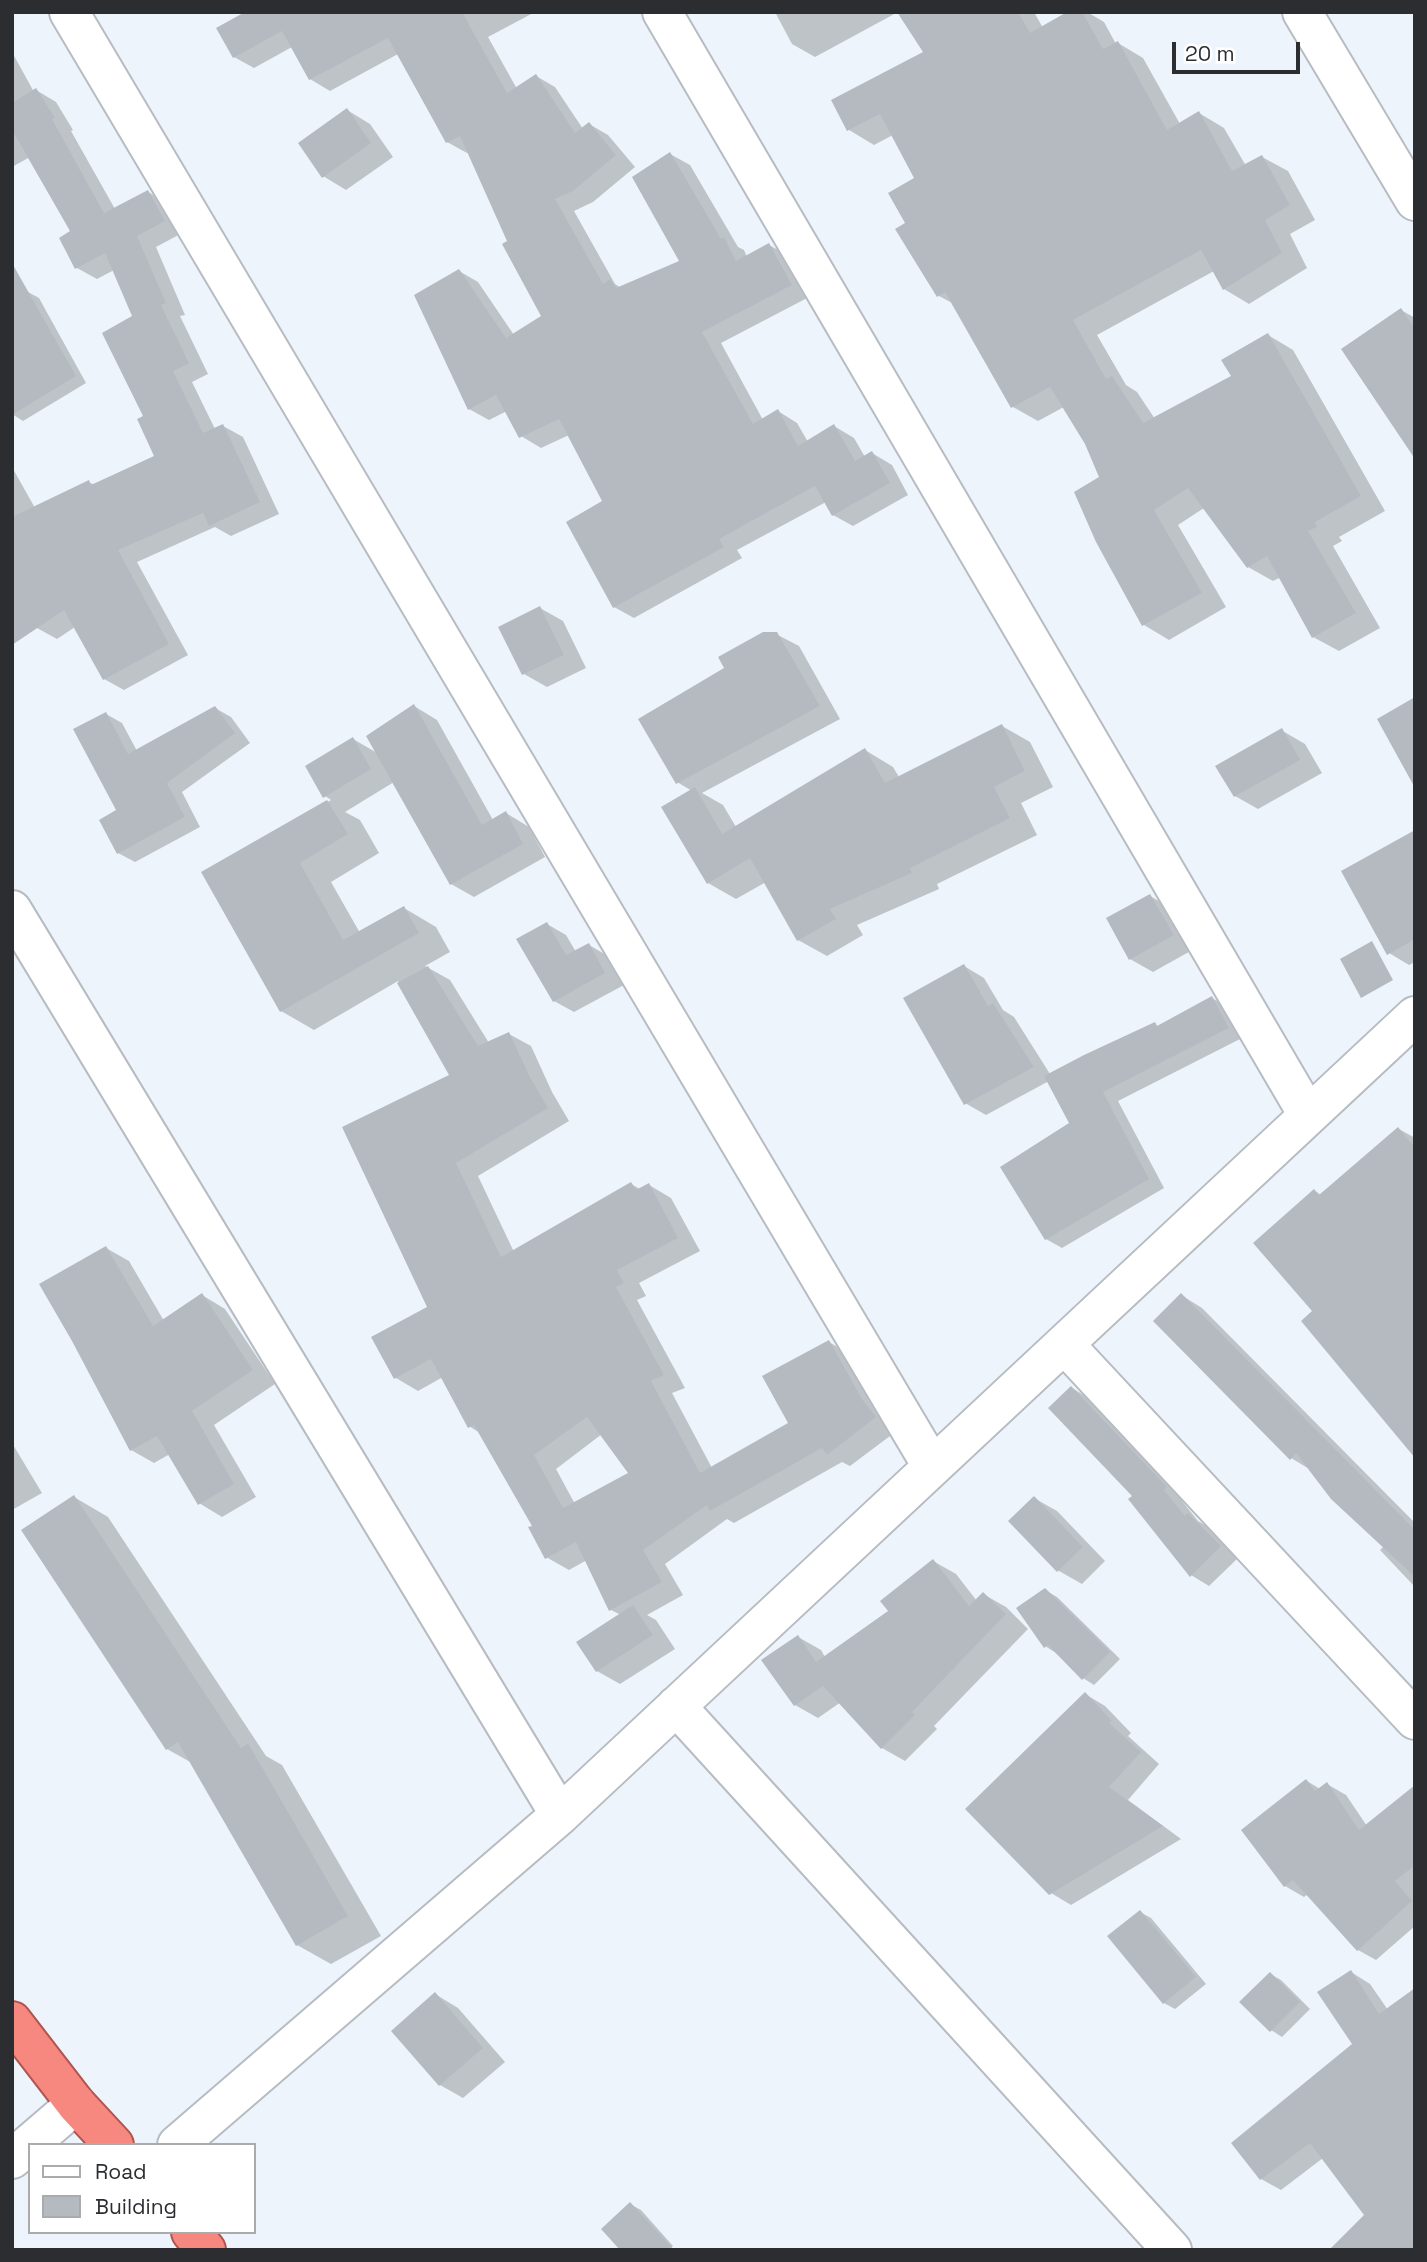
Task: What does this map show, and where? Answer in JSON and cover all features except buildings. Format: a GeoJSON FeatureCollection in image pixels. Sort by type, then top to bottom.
{"type":"FeatureCollection","features":[{"type":"Feature","properties":{"kind":"highway"},"geometry":{"type":"LineString","coordinates":[[12,2021],[76,2104],[112,2143]]}},
{"type":"Feature","properties":{"kind":"highway"},"geometry":{"type":"LineString","coordinates":[[193,2234],[206,2250]]}},
{"type":"Feature","properties":{"kind":"street"},"geometry":{"type":"LineString","coordinates":[[69,12],[932,1466]]}},
{"type":"Feature","properties":{"kind":"street"},"geometry":{"type":"LineString","coordinates":[[662,12],[1308,1115]]}},
{"type":"Feature","properties":{"kind":"street"},"geometry":{"type":"LineString","coordinates":[[1302,12],[1415,201]]}},
{"type":"Feature","properties":{"kind":"street"},"geometry":{"type":"LineString","coordinates":[[12,910],[560,1815]]}},
{"type":"Feature","properties":{"kind":"street"},"geometry":{"type":"LineString","coordinates":[[179,2143],[560,1815],[1415,1016]]}},
{"type":"Feature","properties":{"kind":"street"},"geometry":{"type":"LineString","coordinates":[[1064,1344],[1415,1720]]}},
{"type":"Feature","properties":{"kind":"street"},"geometry":{"type":"LineString","coordinates":[[676,1706],[1172,2250]]}},
{"type":"Feature","properties":{"kind":"street"},"geometry":{"type":"LineString","coordinates":[[31,2143],[76,2104]]}},
{"type":"Feature","properties":{"kind":"street"},"geometry":{"type":"LineString","coordinates":[[12,2160],[28,2146]]}}]}
